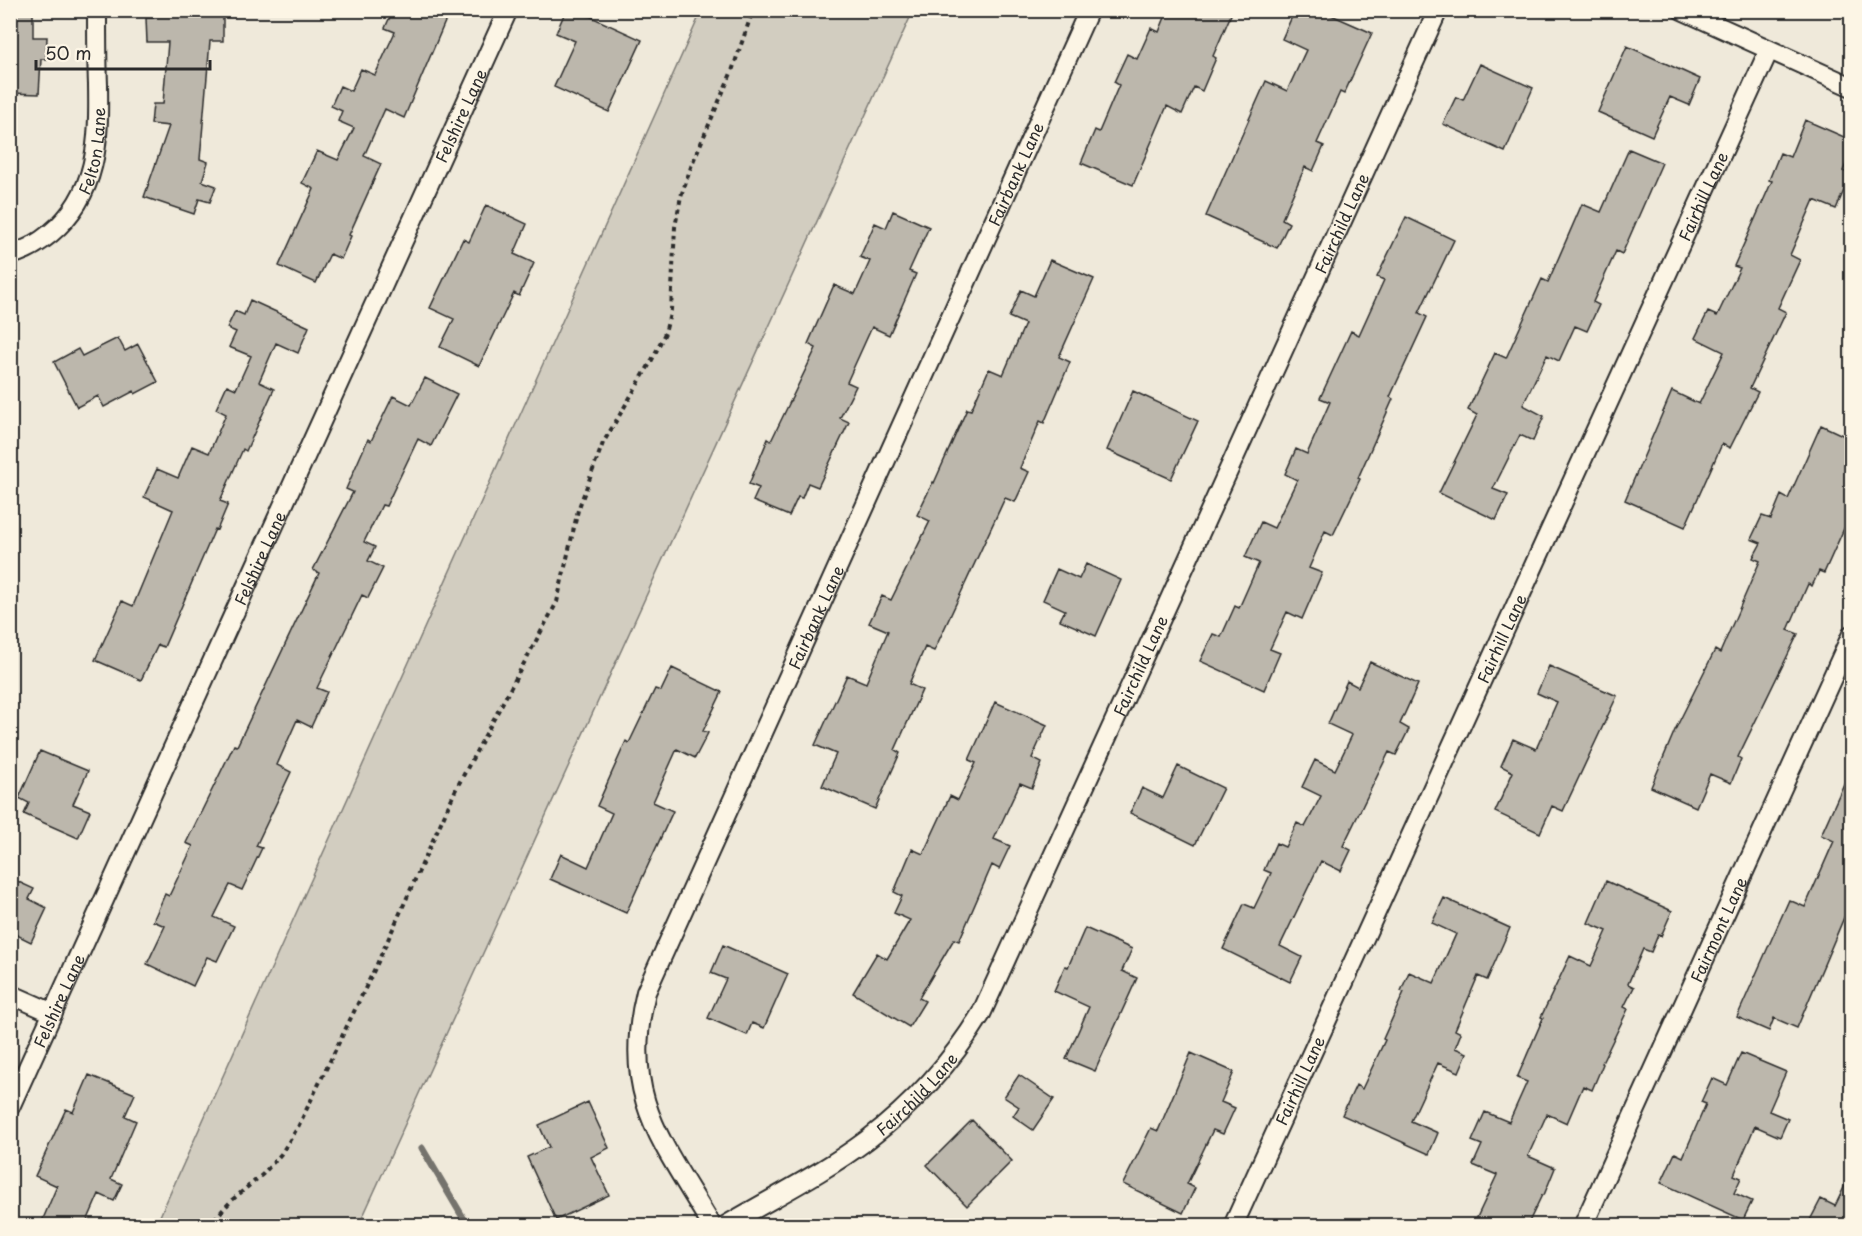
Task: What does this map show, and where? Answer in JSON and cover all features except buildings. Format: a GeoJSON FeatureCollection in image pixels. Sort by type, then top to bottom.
{"type":"FeatureCollection","features":[{"type":"Feature","properties":{"kind":"street","name":"Felton Lane"},"geometry":{"type":"LineString","coordinates":[[10,255],[29,248],[54,230],[72,209],[88,181],[98,140],[97,10]]}},
{"type":"Feature","properties":{"kind":"street","name":"Felshire Lane"},"geometry":{"type":"LineString","coordinates":[[10,1107],[508,10]]}},
{"type":"Feature","properties":{"kind":"street","name":"Fairbank Lane"},"geometry":{"type":"LineString","coordinates":[[712,1226],[662,1142],[641,1092],[637,1043],[646,992],[1089,10]]}},
{"type":"Feature","properties":{"kind":"street","name":"Fairchild Lane"},"geometry":{"type":"LineString","coordinates":[[725,1226],[840,1158],[887,1124],[941,1071],[981,1014],[1438,10]]}},
{"type":"Feature","properties":{"kind":"street"},"geometry":{"type":"LineString","coordinates":[[1682,10],[1851,87]]}},
{"type":"Feature","properties":{"kind":"street","name":"Fairhill Lane"},"geometry":{"type":"LineString","coordinates":[[1233,1226],[1769,50]]}},
{"type":"Feature","properties":{"kind":"street","name":"Fairmont Lane"},"geometry":{"type":"LineString","coordinates":[[1583,1226],[1851,634]]}},
{"type":"Feature","properties":{"kind":"street"},"geometry":{"type":"LineString","coordinates":[[10,994],[52,1013]]}},
{"type":"Feature","properties":{"kind":"path"},"geometry":{"type":"LineString","coordinates":[[208,1226],[232,1200],[263,1174],[281,1154],[298,1127],[377,964],[456,789],[557,602],[578,510],[598,454],[651,362],[665,333],[671,310],[675,227],[681,196],[728,82],[753,10]]}},
{"type":"Feature","properties":{"kind":"shaded area"},"geometry":{"type":"Polygon","coordinates":[[[702,10],[913,11],[359,1225],[156,1225],[702,10]]]}},
{"type":"Feature","properties":{"kind":"waterway"},"geometry":{"type":"LineString","coordinates":[[422,1148],[468,1226]]}}]}
